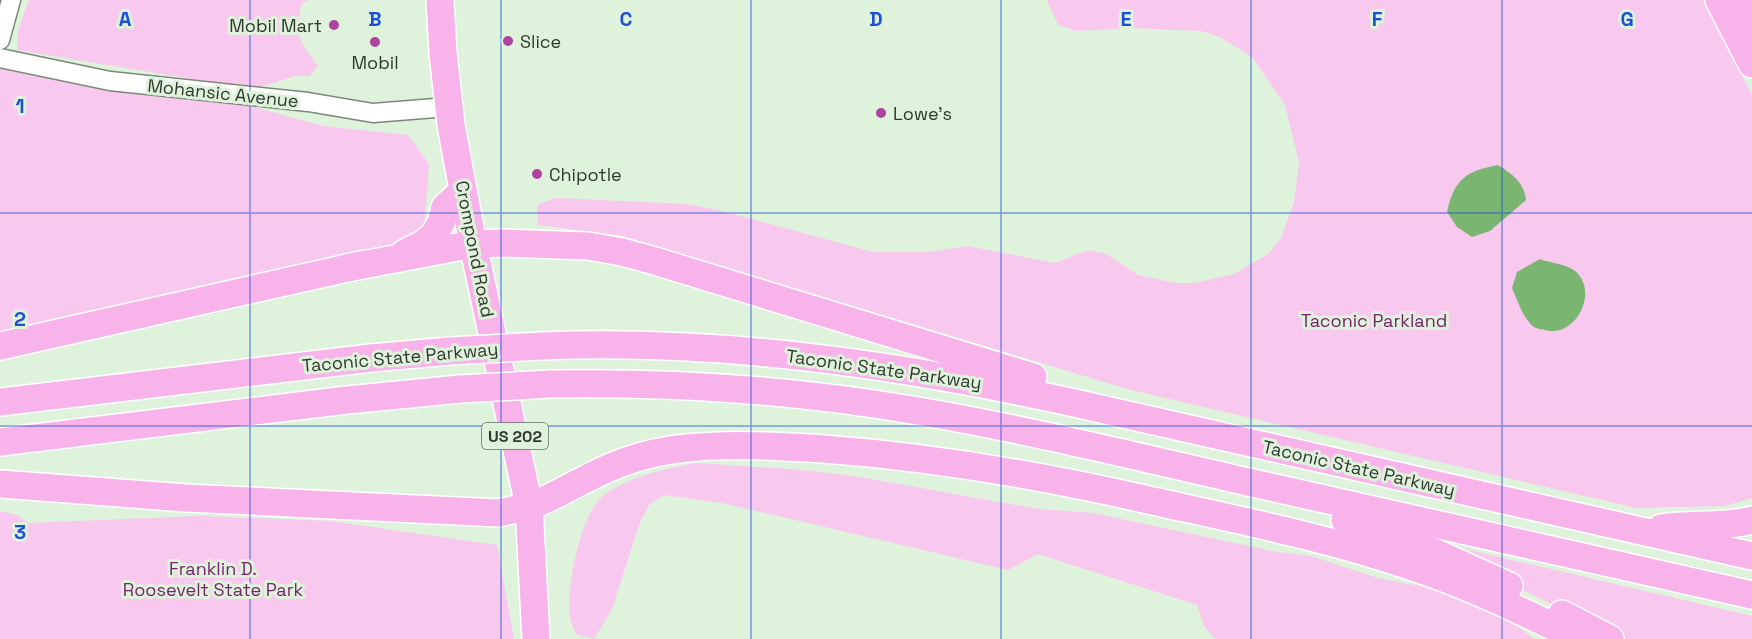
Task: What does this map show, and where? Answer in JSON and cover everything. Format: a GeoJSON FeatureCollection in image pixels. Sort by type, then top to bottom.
{"type":"FeatureCollection","features":[{"type":"Feature","properties":{"kind":"highway","name":"Crompond Road"},"geometry":{"type":"LineString","coordinates":[[440,0],[448,107],[473,244],[529,506],[536,639]]}},
{"type":"Feature","properties":{"kind":"highway"},"geometry":{"type":"LineString","coordinates":[[1719,0],[1752,64]]}},
{"type":"Feature","properties":{"kind":"highway"},"geometry":{"type":"LineString","coordinates":[[1739,0],[1752,22]]}},
{"type":"Feature","properties":{"kind":"highway"},"geometry":{"type":"LineString","coordinates":[[347,268],[396,255],[421,245],[437,230],[445,207],[463,191]]}},
{"type":"Feature","properties":{"kind":"highway"},"geometry":{"type":"LineString","coordinates":[[0,346],[347,268],[473,244],[567,244],[637,256],[988,365],[1147,406],[1167,424]]}},
{"type":"Feature","properties":{"kind":"highway","name":"Taconic State Parkway"},"geometry":{"type":"LineString","coordinates":[[0,402],[371,358],[450,351],[598,345],[695,347],[836,360],[989,385],[1752,556]]}},
{"type":"Feature","properties":{"kind":"highway","name":"Taconic State Parkway"},"geometry":{"type":"LineString","coordinates":[[0,442],[460,388],[550,384],[632,384],[716,388],[870,403],[964,419],[1752,595]]}},
{"type":"Feature","properties":{"kind":"highway"},"geometry":{"type":"LineString","coordinates":[[0,484],[186,498],[499,513],[529,506],[615,465],[643,456],[674,450],[719,446],[763,446],[857,451],[923,458],[1036,476],[1346,546],[1469,588],[1521,610],[1578,639]]}},
{"type":"Feature","properties":{"kind":"highway"},"geometry":{"type":"LineString","coordinates":[[1212,473],[1266,502],[1346,520],[1440,554],[1506,584],[1610,639]]}},
{"type":"Feature","properties":{"kind":"highway"},"geometry":{"type":"LineString","coordinates":[[1640,532],[1684,524],[1712,526],[1752,520]]}},
{"type":"Feature","properties":{"kind":"street"},"geometry":{"type":"LineString","coordinates":[[0,40],[11,0]]}},
{"type":"Feature","properties":{"kind":"street","name":"Mohansic Avenue"},"geometry":{"type":"LineString","coordinates":[[0,58],[110,81],[308,102],[373,113],[448,107]]}},
{"type":"Feature","properties":{"kind":"green space"},"geometry":{"type":"Polygon","coordinates":[[[29,0],[308,0],[301,4],[299,31],[306,50],[318,66],[309,76],[295,76],[253,89],[17,50],[18,31],[29,0]]]}},
{"type":"Feature","properties":{"kind":"green space","name":"Taconic Parkland"},"geometry":{"type":"Polygon","coordinates":[[[1047,0],[1703,0],[1752,95],[1752,498],[1724,506],[1636,508],[1127,389],[623,236],[538,225],[537,205],[555,198],[686,204],[722,211],[873,252],[929,252],[967,246],[1055,263],[1088,250],[1106,254],[1138,275],[1175,283],[1194,283],[1234,274],[1268,254],[1281,238],[1294,202],[1299,163],[1285,105],[1252,57],[1220,37],[1201,31],[1130,28],[1076,31],[1058,25],[1047,0]]]}},
{"type":"Feature","properties":{"kind":"green space"},"geometry":{"type":"Polygon","coordinates":[[[0,64],[229,100],[323,126],[408,135],[429,164],[424,230],[412,243],[194,296],[0,332],[0,64]]]}},
{"type":"Feature","properties":{"kind":"green space"},"geometry":{"type":"Polygon","coordinates":[[[697,463],[804,470],[860,477],[1038,509],[1093,513],[1272,551],[1311,556],[1378,578],[1446,591],[1498,613],[1535,639],[1215,639],[1204,626],[1197,605],[1038,554],[1008,570],[722,503],[664,495],[649,505],[640,522],[612,609],[594,639],[576,634],[570,617],[570,589],[581,535],[595,505],[612,489],[635,479],[697,463]]]}},
{"type":"Feature","properties":{"kind":"green space","name":"Franklin D. Roosevelt State Park"},"geometry":{"type":"Polygon","coordinates":[[[0,511],[17,515],[29,523],[201,516],[330,521],[497,545],[514,639],[0,639],[0,511]]]}},
{"type":"Feature","properties":{"kind":"green space"},"geometry":{"type":"Polygon","coordinates":[[[1448,545],[1752,616],[1752,639],[1620,639],[1448,552],[1448,545]]]}},
{"type":"Feature","properties":{"kind":"shaded area"},"geometry":{"type":"Polygon","coordinates":[[[1498,165],[1520,183],[1526,200],[1490,231],[1472,237],[1457,227],[1447,212],[1453,192],[1463,178],[1478,170],[1498,165]]]}},
{"type":"Feature","properties":{"kind":"shaded area"},"geometry":{"type":"Polygon","coordinates":[[[1540,259],[1575,271],[1582,280],[1585,290],[1581,312],[1566,328],[1556,331],[1534,327],[1521,310],[1512,288],[1517,272],[1540,259]]]}},
{"type":"Feature","properties":{"kind":"place","name":"Mobil Mart"},"geometry":{"type":"Point","coordinates":[334,25]}},
{"type":"Feature","properties":{"kind":"place","name":"Slice"},"geometry":{"type":"Point","coordinates":[508,41]}},
{"type":"Feature","properties":{"kind":"place","name":"Mobil"},"geometry":{"type":"Point","coordinates":[375,42]}},
{"type":"Feature","properties":{"kind":"place","name":"Lowe's"},"geometry":{"type":"Point","coordinates":[881,113]}},
{"type":"Feature","properties":{"kind":"place","name":"Chipotle"},"geometry":{"type":"Point","coordinates":[537,174]}}]}
